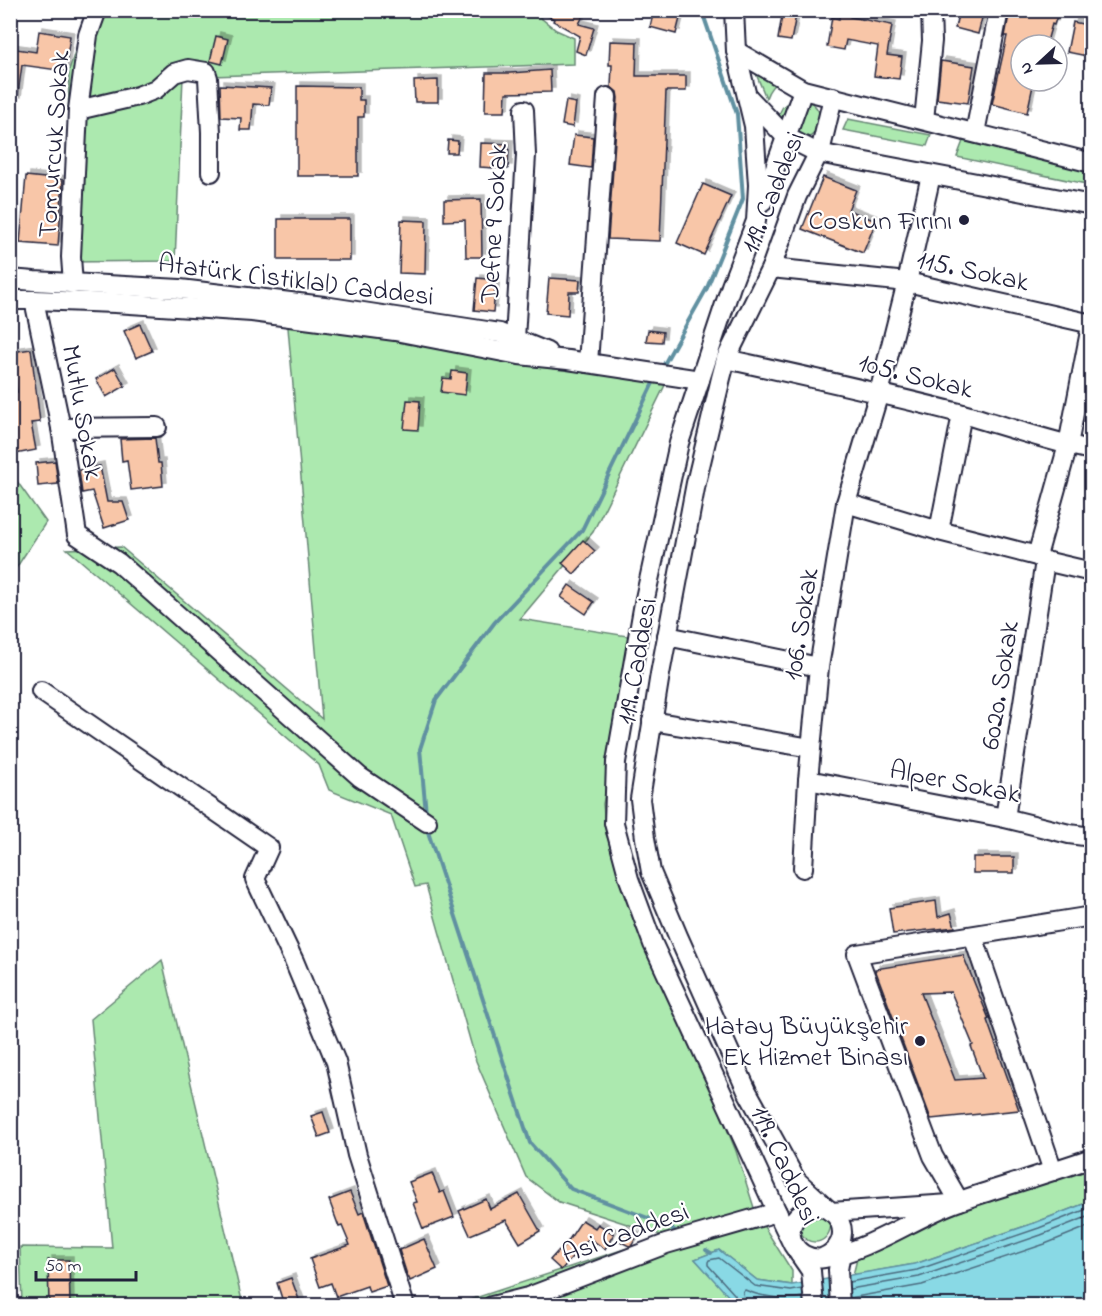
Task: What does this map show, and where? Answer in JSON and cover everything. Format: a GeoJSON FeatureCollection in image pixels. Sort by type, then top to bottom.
{"type":"FeatureCollection","features":[{"type":"Feature","properties":{"kind":"street","name":"Tomurcuk Sokak"},"geometry":{"type":"LineString","coordinates":[[73,284],[71,257],[78,110],[88,36],[97,10]]}},
{"type":"Feature","properties":{"kind":"street","name":"119. Caddesi"},"geometry":{"type":"LineString","coordinates":[[734,10],[736,51],[754,126],[758,184],[756,220]]}},
{"type":"Feature","properties":{"kind":"street"},"geometry":{"type":"LineString","coordinates":[[924,120],[932,41],[931,10]]}},
{"type":"Feature","properties":{"kind":"street"},"geometry":{"type":"LineString","coordinates":[[975,133],[999,10]]}},
{"type":"Feature","properties":{"kind":"street"},"geometry":{"type":"LineString","coordinates":[[736,51],[803,90],[1092,163]]}},
{"type":"Feature","properties":{"kind":"street"},"geometry":{"type":"LineString","coordinates":[[78,110],[138,96],[156,89],[174,73],[188,69],[206,72],[211,132],[211,172]]}},
{"type":"Feature","properties":{"kind":"street","name":"119. Caddesi"},"geometry":{"type":"LineString","coordinates":[[803,90],[731,286],[680,442],[644,603],[616,762],[614,823],[629,879],[653,944],[777,1212],[794,1245],[817,1265],[813,1305]]}},
{"type":"Feature","properties":{"kind":"street"},"geometry":{"type":"LineString","coordinates":[[746,96],[786,137],[818,153],[1092,205]]}},
{"type":"Feature","properties":{"kind":"street"},"geometry":{"type":"LineString","coordinates":[[588,363],[607,97]]}},
{"type":"Feature","properties":{"kind":"street","name":"119. Caddesi"},"geometry":{"type":"LineString","coordinates":[[831,1212],[796,1180],[747,1091],[651,872],[640,799],[667,636],[696,483],[726,359],[771,268],[797,196],[821,148],[833,97]]}},
{"type":"Feature","properties":{"kind":"street","name":"Defne 9 Sokak"},"geometry":{"type":"LineString","coordinates":[[515,339],[526,155],[524,110]]}},
{"type":"Feature","properties":{"kind":"street","name":"106. Sokak"},"geometry":{"type":"LineString","coordinates":[[804,868],[808,780],[819,667],[846,503],[879,393],[931,175]]}},
{"type":"Feature","properties":{"kind":"street","name":"115. Sokak"},"geometry":{"type":"LineString","coordinates":[[771,268],[907,282],[1091,323]]}},
{"type":"Feature","properties":{"kind":"street","name":"Atatürk (İstiklal) Caddesi"},"geometry":{"type":"LineString","coordinates":[[10,279],[180,289],[324,306],[500,333],[568,360]]}},
{"type":"Feature","properties":{"kind":"street","name":"Atatürk (İstiklal) Caddesi"},"geometry":{"type":"LineString","coordinates":[[10,300],[115,303],[252,312],[395,331],[519,355],[700,380]]}},
{"type":"Feature","properties":{"kind":"street","name":"Mutlu Sokak"},"geometry":{"type":"LineString","coordinates":[[34,300],[61,428],[77,535],[118,562],[360,777],[427,822]]}},
{"type":"Feature","properties":{"kind":"street","name":"6020. Sokak"},"geometry":{"type":"LineString","coordinates":[[1005,818],[1041,558],[1068,445],[1091,323]]}},
{"type":"Feature","properties":{"kind":"street","name":"105. Sokak"},"geometry":{"type":"LineString","coordinates":[[726,359],[879,393],[1092,450]]}},
{"type":"Feature","properties":{"kind":"street"},"geometry":{"type":"LineString","coordinates":[[939,531],[962,414]]}},
{"type":"Feature","properties":{"kind":"street"},"geometry":{"type":"LineString","coordinates":[[61,428],[157,427]]}},
{"type":"Feature","properties":{"kind":"street"},"geometry":{"type":"LineString","coordinates":[[846,503],[939,531],[1092,572]]}},
{"type":"Feature","properties":{"kind":"street"},"geometry":{"type":"LineString","coordinates":[[667,636],[819,667]]}},
{"type":"Feature","properties":{"kind":"street"},"geometry":{"type":"LineString","coordinates":[[41,691],[269,848],[255,879],[294,961],[336,1062],[357,1155],[405,1305]]}},
{"type":"Feature","properties":{"kind":"street"},"geometry":{"type":"LineString","coordinates":[[652,721],[811,748]]}},
{"type":"Feature","properties":{"kind":"street","name":"Alper Sokak"},"geometry":{"type":"LineString","coordinates":[[808,780],[1092,837]]}},
{"type":"Feature","properties":{"kind":"street"},"geometry":{"type":"LineString","coordinates":[[955,1203],[933,1156],[857,954],[1092,916]]}},
{"type":"Feature","properties":{"kind":"street"},"geometry":{"type":"LineString","coordinates":[[973,936],[1053,1171]]}},
{"type":"Feature","properties":{"kind":"street"},"geometry":{"type":"LineString","coordinates":[[817,1265],[840,1262],[868,1243],[955,1203],[1092,1158]]}},
{"type":"Feature","properties":{"kind":"street"},"geometry":{"type":"LineString","coordinates":[[831,1212],[955,1203]]}},
{"type":"Feature","properties":{"kind":"street"},"geometry":{"type":"LineString","coordinates":[[794,1245],[791,1228],[799,1214],[815,1207],[831,1212],[841,1225],[841,1242],[817,1265]]}},
{"type":"Feature","properties":{"kind":"street","name":"Asi Caddesi"},"geometry":{"type":"LineString","coordinates":[[492,1305],[528,1297],[666,1244],[777,1212]]}},
{"type":"Feature","properties":{"kind":"street","name":"119. Caddesi"},"geometry":{"type":"LineString","coordinates":[[840,1305],[842,1234]]}},
{"type":"Feature","properties":{"kind":"green space"},"geometry":{"type":"Polygon","coordinates":[[[88,11],[532,11],[556,30],[574,38],[574,64],[183,77],[175,261],[66,262],[69,70],[88,11]]]}},
{"type":"Feature","properties":{"kind":"green space"},"geometry":{"type":"Polygon","coordinates":[[[752,64],[781,79],[768,92],[766,98],[752,64]]]}},
{"type":"Feature","properties":{"kind":"green space"},"geometry":{"type":"Polygon","coordinates":[[[805,99],[817,108],[820,120],[816,131],[804,140],[778,123],[782,107],[794,100],[805,99]]]}},
{"type":"Feature","properties":{"kind":"green space"},"geometry":{"type":"Polygon","coordinates":[[[848,119],[931,135],[927,146],[843,130],[848,119]]]}},
{"type":"Feature","properties":{"kind":"green space"},"geometry":{"type":"Polygon","coordinates":[[[963,141],[1091,168],[1091,185],[957,157],[963,141]]]}},
{"type":"Feature","properties":{"kind":"green space"},"geometry":{"type":"Polygon","coordinates":[[[287,316],[668,379],[593,532],[520,619],[634,637],[603,804],[606,834],[736,1151],[756,1214],[792,1271],[792,1285],[757,1280],[719,1250],[695,1259],[732,1299],[703,1305],[454,1305],[664,1236],[559,1202],[526,1177],[476,1061],[426,885],[415,887],[391,815],[329,790],[319,765],[67,549],[121,547],[322,719],[287,316]]]}},
{"type":"Feature","properties":{"kind":"green space"},"geometry":{"type":"Polygon","coordinates":[[[10,473],[46,522],[11,576],[10,473]]]}},
{"type":"Feature","properties":{"kind":"green space"},"geometry":{"type":"Polygon","coordinates":[[[162,960],[243,1305],[22,1305],[20,1247],[112,1248],[91,1019],[162,960]]]}},
{"type":"Feature","properties":{"kind":"green space"},"geometry":{"type":"Polygon","coordinates":[[[1091,1164],[1091,1201],[915,1264],[853,1275],[858,1255],[870,1244],[971,1205],[1091,1164]]]}},
{"type":"Feature","properties":{"kind":"green space"},"geometry":{"type":"Polygon","coordinates":[[[822,1212],[831,1225],[829,1233],[819,1241],[813,1242],[803,1236],[800,1222],[822,1212]]]}},
{"type":"Feature","properties":{"kind":"water"},"geometry":{"type":"Polygon","coordinates":[[[1091,1201],[1091,1305],[703,1305],[731,1299],[695,1259],[719,1250],[757,1280],[792,1285],[915,1264],[1091,1201]]]}},
{"type":"Feature","properties":{"kind":"building"},"geometry":{"type":"Polygon","coordinates":[[[537,10],[586,10],[579,24],[594,28],[586,55],[576,51],[580,36],[537,10]]]}},
{"type":"Feature","properties":{"kind":"building"},"geometry":{"type":"Polygon","coordinates":[[[654,10],[682,10],[676,34],[650,27],[654,10]]]}},
{"type":"Feature","properties":{"kind":"building"},"geometry":{"type":"Polygon","coordinates":[[[783,10],[797,10],[791,41],[778,39],[783,10]]]}},
{"type":"Feature","properties":{"kind":"building"},"geometry":{"type":"Polygon","coordinates":[[[840,10],[851,10],[850,17],[892,25],[887,55],[902,57],[899,79],[874,76],[878,46],[846,40],[844,50],[827,47],[832,17],[839,19],[840,10]]]}},
{"type":"Feature","properties":{"kind":"building"},"geometry":{"type":"Polygon","coordinates":[[[959,10],[984,10],[978,34],[955,28],[959,10]]]}},
{"type":"Feature","properties":{"kind":"building"},"geometry":{"type":"Polygon","coordinates":[[[1010,10],[1059,10],[1049,33],[1009,33],[1009,93],[1031,93],[1027,113],[992,104],[1007,36],[1005,36],[1010,10]]]}},
{"type":"Feature","properties":{"kind":"building"},"geometry":{"type":"Polygon","coordinates":[[[1073,22],[1092,26],[1092,57],[1069,52],[1073,22]]]}},
{"type":"Feature","properties":{"kind":"building"},"geometry":{"type":"Polygon","coordinates":[[[39,31],[70,36],[65,71],[22,65],[17,101],[10,100],[10,48],[36,52],[39,31]]]}},
{"type":"Feature","properties":{"kind":"building"},"geometry":{"type":"Polygon","coordinates":[[[216,36],[228,39],[222,64],[210,61],[216,36]]]}},
{"type":"Feature","properties":{"kind":"building"},"geometry":{"type":"Polygon","coordinates":[[[610,41],[637,42],[636,76],[686,76],[686,91],[666,91],[660,241],[608,239],[618,98],[617,92],[611,87],[610,41]]]}},
{"type":"Feature","properties":{"kind":"building"},"geometry":{"type":"Polygon","coordinates":[[[941,61],[974,66],[968,103],[937,99],[941,61]]]}},
{"type":"Feature","properties":{"kind":"building"},"geometry":{"type":"Polygon","coordinates":[[[550,70],[551,92],[506,93],[505,112],[485,112],[486,73],[550,70]]]}},
{"type":"Feature","properties":{"kind":"building"},"geometry":{"type":"Polygon","coordinates":[[[438,80],[438,102],[415,102],[414,81],[438,80]]]}},
{"type":"Feature","properties":{"kind":"building"},"geometry":{"type":"Polygon","coordinates":[[[220,85],[271,88],[269,105],[253,104],[251,130],[240,130],[241,118],[221,117],[220,85]]]}},
{"type":"Feature","properties":{"kind":"building"},"geometry":{"type":"Polygon","coordinates":[[[297,86],[359,87],[359,100],[364,100],[364,117],[358,117],[358,176],[297,176],[297,86]]]}},
{"type":"Feature","properties":{"kind":"building"},"geometry":{"type":"Polygon","coordinates":[[[566,101],[576,103],[573,127],[562,125],[566,101]]]}},
{"type":"Feature","properties":{"kind":"building"},"geometry":{"type":"Polygon","coordinates":[[[574,135],[593,137],[591,168],[570,165],[574,135]]]}},
{"type":"Feature","properties":{"kind":"building"},"geometry":{"type":"Polygon","coordinates":[[[448,140],[458,141],[457,153],[447,153],[448,140]]]}},
{"type":"Feature","properties":{"kind":"building"},"geometry":{"type":"Polygon","coordinates":[[[481,143],[509,144],[508,169],[480,167],[481,143]]]}},
{"type":"Feature","properties":{"kind":"building"},"geometry":{"type":"Polygon","coordinates":[[[26,176],[63,180],[58,246],[20,243],[26,176]]]}},
{"type":"Feature","properties":{"kind":"building"},"geometry":{"type":"Polygon","coordinates":[[[823,177],[856,190],[848,210],[876,221],[863,253],[802,229],[823,177]]]}},
{"type":"Feature","properties":{"kind":"building"},"geometry":{"type":"Polygon","coordinates":[[[703,184],[731,196],[704,255],[677,243],[703,184]]]}},
{"type":"Feature","properties":{"kind":"building"},"geometry":{"type":"Polygon","coordinates":[[[481,199],[482,257],[466,257],[465,220],[444,221],[444,200],[481,199]]]}},
{"type":"Feature","properties":{"kind":"building"},"geometry":{"type":"Polygon","coordinates":[[[278,219],[350,219],[350,260],[278,260],[278,219]]]}},
{"type":"Feature","properties":{"kind":"building"},"geometry":{"type":"Polygon","coordinates":[[[401,220],[426,221],[425,274],[399,273],[401,220]]]}},
{"type":"Feature","properties":{"kind":"building"},"geometry":{"type":"Polygon","coordinates":[[[477,278],[496,280],[493,312],[474,310],[477,278]]]}},
{"type":"Feature","properties":{"kind":"building"},"geometry":{"type":"Polygon","coordinates":[[[549,278],[580,280],[579,292],[569,292],[568,315],[546,313],[549,278]]]}},
{"type":"Feature","properties":{"kind":"building"},"geometry":{"type":"Polygon","coordinates":[[[140,324],[152,351],[136,358],[124,331],[140,324]]]}},
{"type":"Feature","properties":{"kind":"building"},"geometry":{"type":"Polygon","coordinates":[[[648,330],[663,332],[662,342],[646,341],[648,330]]]}},
{"type":"Feature","properties":{"kind":"building"},"geometry":{"type":"Polygon","coordinates":[[[31,349],[40,422],[31,423],[36,450],[10,455],[10,393],[17,392],[12,352],[31,349]]]}},
{"type":"Feature","properties":{"kind":"building"},"geometry":{"type":"Polygon","coordinates":[[[115,368],[125,386],[106,397],[96,379],[115,368]]]}},
{"type":"Feature","properties":{"kind":"building"},"geometry":{"type":"Polygon","coordinates":[[[452,371],[467,373],[465,395],[441,392],[443,378],[451,379],[452,371]]]}},
{"type":"Feature","properties":{"kind":"building"},"geometry":{"type":"Polygon","coordinates":[[[407,400],[420,401],[418,430],[404,429],[407,400]]]}},
{"type":"Feature","properties":{"kind":"building"},"geometry":{"type":"Polygon","coordinates":[[[155,438],[158,463],[161,463],[163,486],[131,490],[127,460],[122,461],[120,439],[155,438]]]}},
{"type":"Feature","properties":{"kind":"building"},"geometry":{"type":"Polygon","coordinates":[[[55,461],[58,484],[38,486],[36,463],[55,461]]]}},
{"type":"Feature","properties":{"kind":"building"},"geometry":{"type":"Polygon","coordinates":[[[100,466],[107,502],[123,502],[129,520],[104,528],[92,491],[82,493],[79,470],[100,466]]]}},
{"type":"Feature","properties":{"kind":"building"},"geometry":{"type":"Polygon","coordinates":[[[583,540],[595,551],[574,574],[562,563],[583,540]]]}},
{"type":"Feature","properties":{"kind":"building"},"geometry":{"type":"Polygon","coordinates":[[[569,585],[594,602],[586,614],[561,597],[569,585]]]}},
{"type":"Feature","properties":{"kind":"building"},"geometry":{"type":"Polygon","coordinates":[[[973,857],[1014,857],[1014,873],[973,873],[973,857]]]}},
{"type":"Feature","properties":{"kind":"building"},"geometry":{"type":"Polygon","coordinates":[[[936,901],[938,917],[951,913],[955,927],[893,934],[889,908],[936,901]]]}},
{"type":"Feature","properties":{"kind":"building","name":"Hatay Büyükşehir Ek Hizmet Binası"},"geometry":{"type":"Polygon","coordinates":[[[963,955],[989,1019],[987,1020],[1019,1110],[931,1119],[875,969],[963,955]],[[951,992],[921,993],[955,1080],[983,1078],[971,1046],[973,1045],[951,992]]]}},
{"type":"Feature","properties":{"kind":"building"},"geometry":{"type":"Polygon","coordinates":[[[323,1112],[330,1133],[319,1137],[311,1116],[323,1112]]]}},
{"type":"Feature","properties":{"kind":"building"},"geometry":{"type":"Polygon","coordinates":[[[432,1173],[440,1193],[444,1191],[454,1217],[423,1229],[413,1203],[417,1202],[409,1182],[432,1173]]]}},
{"type":"Feature","properties":{"kind":"building"},"geometry":{"type":"Polygon","coordinates":[[[350,1192],[359,1214],[363,1212],[387,1286],[369,1292],[367,1286],[336,1297],[331,1283],[320,1287],[310,1259],[350,1245],[342,1226],[339,1227],[329,1200],[350,1192]]]}},
{"type":"Feature","properties":{"kind":"building"},"geometry":{"type":"Polygon","coordinates":[[[519,1194],[540,1231],[520,1243],[506,1220],[470,1235],[459,1211],[486,1199],[490,1209],[519,1194]]]}},
{"type":"Feature","properties":{"kind":"building"},"geometry":{"type":"Polygon","coordinates":[[[582,1220],[595,1228],[598,1224],[614,1234],[605,1249],[589,1238],[561,1270],[550,1260],[558,1251],[560,1253],[582,1220]]]}},
{"type":"Feature","properties":{"kind":"building"},"geometry":{"type":"Polygon","coordinates":[[[624,1230],[637,1236],[632,1245],[629,1246],[619,1241],[624,1230]]]}},
{"type":"Feature","properties":{"kind":"building"},"geometry":{"type":"Polygon","coordinates":[[[424,1239],[437,1269],[410,1281],[399,1250],[424,1239]]]}},
{"type":"Feature","properties":{"kind":"building"},"geometry":{"type":"Polygon","coordinates":[[[48,1260],[69,1260],[70,1304],[49,1304],[48,1260]]]}},
{"type":"Feature","properties":{"kind":"building"},"geometry":{"type":"Polygon","coordinates":[[[291,1278],[301,1305],[284,1305],[277,1283],[291,1278]]]}},
{"type":"Feature","properties":{"kind":"waterway"},"geometry":{"type":"LineString","coordinates":[[663,366],[707,288],[743,199],[737,114],[704,17],[707,10]]}},
{"type":"Feature","properties":{"kind":"waterway"},"geometry":{"type":"LineString","coordinates":[[426,813],[420,749],[436,700],[495,622],[582,530],[654,381]]}},
{"type":"Feature","properties":{"kind":"waterway"},"geometry":{"type":"LineString","coordinates":[[427,826],[530,1143],[571,1189],[664,1224],[679,1233]]}},
{"type":"Feature","properties":{"kind":"waterway"},"geometry":{"type":"LineString","coordinates":[[706,1250],[711,1253]]}},
{"type":"Feature","properties":{"kind":"place","name":"Coskun Fırını"},"geometry":{"type":"Point","coordinates":[964,220]}},
{"type":"Feature","properties":{"kind":"place","name":"Hatay Büyükşehir Ek Hizmet Binası"},"geometry":{"type":"Point","coordinates":[920,1041]}}]}
